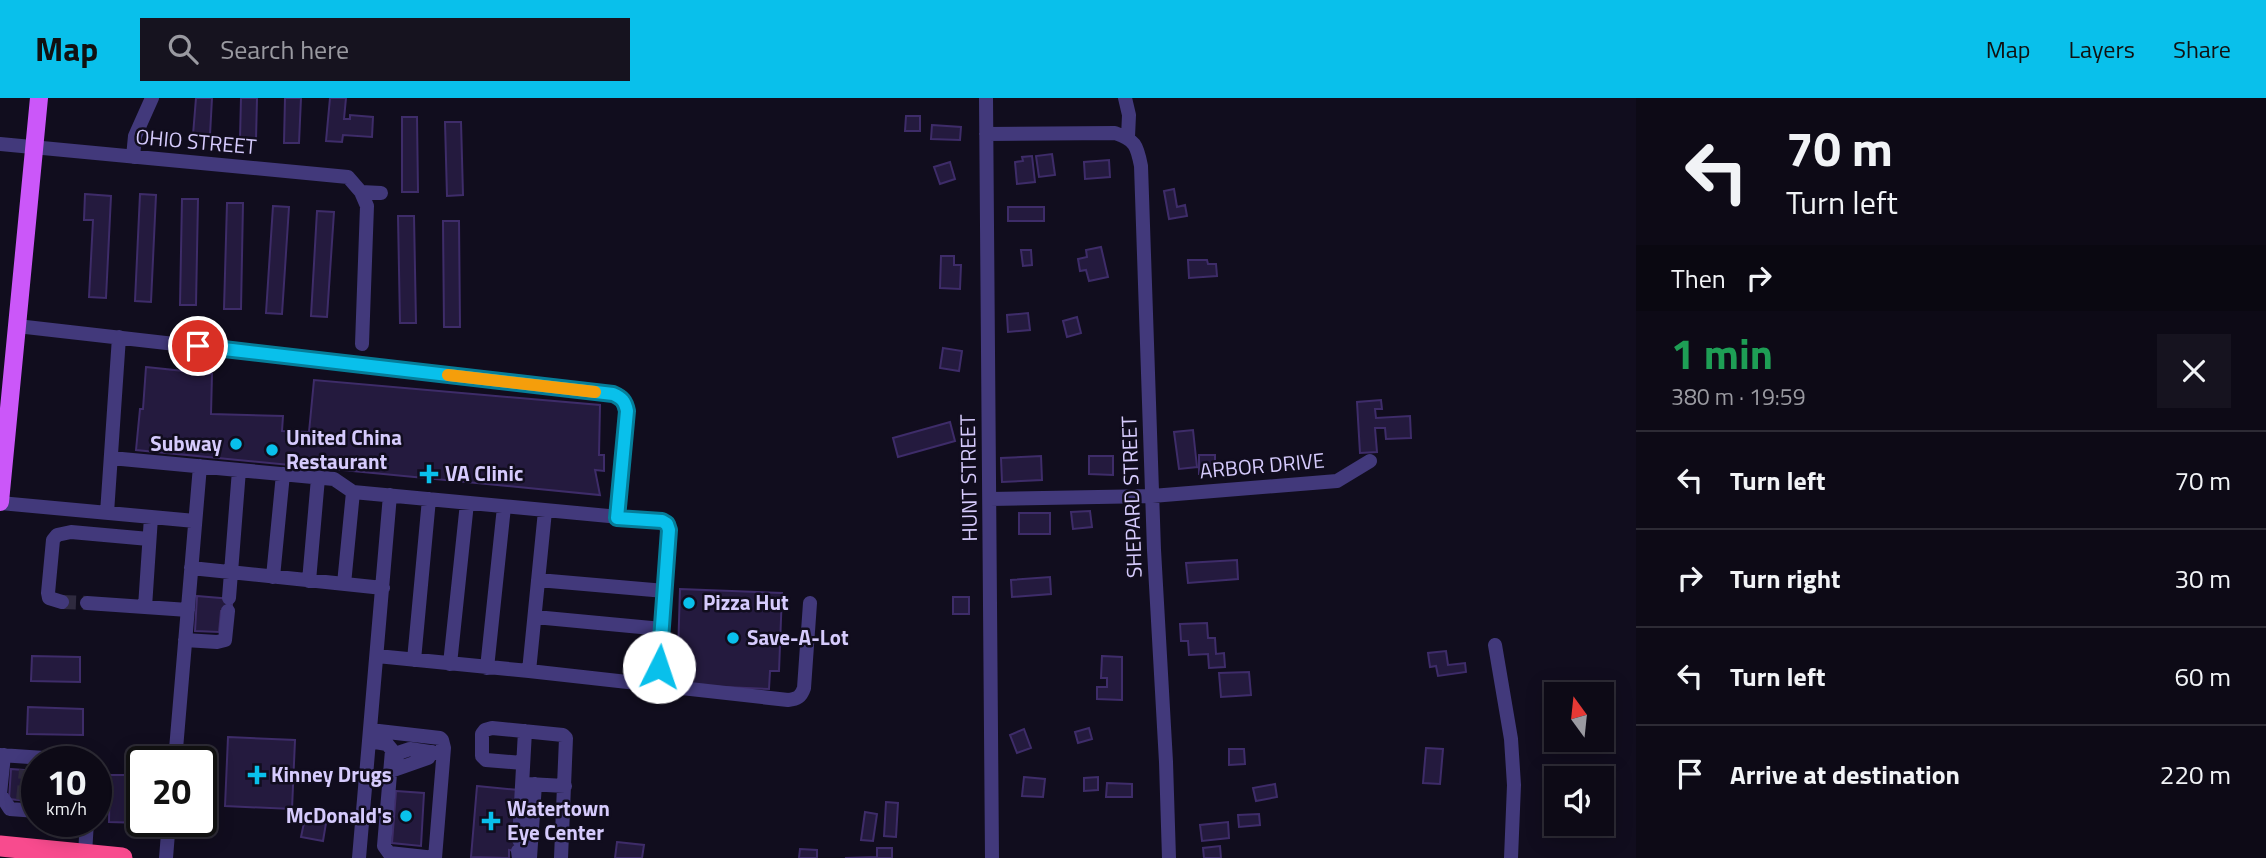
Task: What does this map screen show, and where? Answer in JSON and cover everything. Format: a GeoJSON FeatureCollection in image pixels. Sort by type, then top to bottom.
{"type":"FeatureCollection","features":[{"type":"Feature","properties":{"kind":"highway"},"geometry":{"type":"LineString","coordinates":[[0,846],[122,858]]}},
{"type":"Feature","properties":{"kind":"main road"},"geometry":{"type":"LineString","coordinates":[[0,502],[39,98]]}},
{"type":"Feature","properties":{"kind":"street"},"geometry":{"type":"LineString","coordinates":[[133,158],[135,136],[152,98]]}},
{"type":"Feature","properties":{"kind":"street","name":"HUNT STREET"},"geometry":{"type":"LineString","coordinates":[[986,98],[992,858]]}},
{"type":"Feature","properties":{"kind":"street"},"geometry":{"type":"LineString","coordinates":[[986,134],[1115,133],[1128,138],[1129,115],[1125,98]]}},
{"type":"Feature","properties":{"kind":"street","name":"SHEPARD STREET"},"geometry":{"type":"LineString","coordinates":[[1128,138],[1138,149],[1141,166],[1169,858]]}},
{"type":"Feature","properties":{"kind":"street","name":"OHIO STREET"},"geometry":{"type":"LineString","coordinates":[[0,144],[348,177],[361,192],[381,193]]}},
{"type":"Feature","properties":{"kind":"street"},"geometry":{"type":"LineString","coordinates":[[361,192],[367,206],[362,344]]}},
{"type":"Feature","properties":{"kind":"street"},"geometry":{"type":"LineString","coordinates":[[17,326],[613,394],[626,404],[627,411],[617,518]]}},
{"type":"Feature","properties":{"kind":"street"},"geometry":{"type":"LineString","coordinates":[[107,513],[119,337]]}},
{"type":"Feature","properties":{"kind":"street"},"geometry":{"type":"LineString","coordinates":[[111,458],[334,479],[353,492],[662,521],[667,524],[669,530],[658,687]]}},
{"type":"Feature","properties":{"kind":"street","name":"ARBOR DRIVE"},"geometry":{"type":"LineString","coordinates":[[990,499],[1153,496],[1336,481],[1370,461]]}},
{"type":"Feature","properties":{"kind":"street"},"geometry":{"type":"LineString","coordinates":[[176,746],[200,467]]}},
{"type":"Feature","properties":{"kind":"street"},"geometry":{"type":"LineString","coordinates":[[185,640],[225,640],[239,470]]}},
{"type":"Feature","properties":{"kind":"street"},"geometry":{"type":"LineString","coordinates":[[273,577],[282,474]]}},
{"type":"Feature","properties":{"kind":"street"},"geometry":{"type":"LineString","coordinates":[[309,581],[318,478]]}},
{"type":"Feature","properties":{"kind":"street"},"geometry":{"type":"LineString","coordinates":[[344,584],[353,492]]}},
{"type":"Feature","properties":{"kind":"street"},"geometry":{"type":"LineString","coordinates":[[359,858],[390,495]]}},
{"type":"Feature","properties":{"kind":"street"},"geometry":{"type":"LineString","coordinates":[[414,660],[429,499]]}},
{"type":"Feature","properties":{"kind":"street"},"geometry":{"type":"LineString","coordinates":[[0,502],[195,521]]}},
{"type":"Feature","properties":{"kind":"street"},"geometry":{"type":"LineString","coordinates":[[450,664],[467,503]]}},
{"type":"Feature","properties":{"kind":"street"},"geometry":{"type":"LineString","coordinates":[[487,668],[504,507]]}},
{"type":"Feature","properties":{"kind":"street"},"geometry":{"type":"LineString","coordinates":[[529,671],[545,511]]}},
{"type":"Feature","properties":{"kind":"street"},"geometry":{"type":"LineString","coordinates":[[145,607],[151,517]]}},
{"type":"Feature","properties":{"kind":"street"},"geometry":{"type":"LineString","coordinates":[[62,602],[49,598],[48,593],[53,540],[57,535],[71,532],[149,539]]}},
{"type":"Feature","properties":{"kind":"street"},"geometry":{"type":"LineString","coordinates":[[191,573],[231,572],[383,588]]}},
{"type":"Feature","properties":{"kind":"street"},"geometry":{"type":"LineString","coordinates":[[538,580],[665,591]]}},
{"type":"Feature","properties":{"kind":"street"},"geometry":{"type":"LineString","coordinates":[[87,603],[188,610]]}},
{"type":"Feature","properties":{"kind":"street"},"geometry":{"type":"LineString","coordinates":[[377,656],[788,700],[796,699],[804,688],[810,603]]}},
{"type":"Feature","properties":{"kind":"street"},"geometry":{"type":"LineString","coordinates":[[535,617],[662,629]]}},
{"type":"Feature","properties":{"kind":"street"},"geometry":{"type":"LineString","coordinates":[[1495,645],[1511,738],[1514,785],[1511,858]]}},
{"type":"Feature","properties":{"kind":"street"},"geometry":{"type":"LineString","coordinates":[[523,763],[485,760],[481,752],[482,734],[485,730],[492,728],[525,731],[563,735],[566,738],[561,858]]}},
{"type":"Feature","properties":{"kind":"street"},"geometry":{"type":"LineString","coordinates":[[521,852],[529,784],[523,763],[525,731]]}},
{"type":"Feature","properties":{"kind":"street"},"geometry":{"type":"LineString","coordinates":[[370,736],[440,738],[443,743],[438,753],[435,858],[386,851],[384,846],[391,750],[387,744],[370,736]]}},
{"type":"Feature","properties":{"kind":"street"},"geometry":{"type":"LineString","coordinates":[[391,765],[401,752],[410,749],[438,753]]}},
{"type":"Feature","properties":{"kind":"street"},"geometry":{"type":"LineString","coordinates":[[21,762],[2,755],[0,794],[10,809],[21,808]]}},
{"type":"Feature","properties":{"kind":"street"},"geometry":{"type":"LineString","coordinates":[[529,784],[565,786]]}},
{"type":"Feature","properties":{"kind":"street"},"geometry":{"type":"LineString","coordinates":[[521,852],[529,784]]}},
{"type":"Feature","properties":{"kind":"street"},"geometry":{"type":"LineString","coordinates":[[85,854],[86,837]]}},
{"type":"Feature","properties":{"kind":"street"},"geometry":{"type":"LineString","coordinates":[[166,858],[168,837]]}},
{"type":"Feature","properties":{"kind":"building"},"geometry":{"type":"Polygon","coordinates":[[[196,98],[212,98],[210,135],[193,135],[196,98]]]}},
{"type":"Feature","properties":{"kind":"building"},"geometry":{"type":"Polygon","coordinates":[[[241,98],[257,98],[256,140],[240,139],[241,98]]]}},
{"type":"Feature","properties":{"kind":"building"},"geometry":{"type":"Polygon","coordinates":[[[285,98],[301,98],[299,143],[284,143],[285,98]]]}},
{"type":"Feature","properties":{"kind":"building"},"geometry":{"type":"Polygon","coordinates":[[[330,98],[346,98],[344,119],[350,119],[350,115],[373,117],[372,137],[343,135],[342,142],[326,141],[330,98]]]}},
{"type":"Feature","properties":{"kind":"building"},"geometry":{"type":"Polygon","coordinates":[[[906,116],[920,116],[920,131],[905,131],[906,116]]]}},
{"type":"Feature","properties":{"kind":"building"},"geometry":{"type":"Polygon","coordinates":[[[402,117],[417,117],[418,192],[402,192],[402,117]]]}},
{"type":"Feature","properties":{"kind":"building"},"geometry":{"type":"Polygon","coordinates":[[[445,122],[461,122],[463,195],[447,196],[445,122]]]}},
{"type":"Feature","properties":{"kind":"building"},"geometry":{"type":"Polygon","coordinates":[[[932,125],[961,127],[960,140],[931,139],[932,125]]]}},
{"type":"Feature","properties":{"kind":"building"},"geometry":{"type":"Polygon","coordinates":[[[1052,154],[1055,175],[1039,177],[1036,156],[1052,154]]]}},
{"type":"Feature","properties":{"kind":"building"},"geometry":{"type":"Polygon","coordinates":[[[1032,156],[1035,182],[1017,184],[1015,162],[1023,161],[1022,157],[1032,156]]]}},
{"type":"Feature","properties":{"kind":"building"},"geometry":{"type":"Polygon","coordinates":[[[1109,160],[1110,177],[1085,179],[1084,162],[1109,160]]]}},
{"type":"Feature","properties":{"kind":"building"},"geometry":{"type":"Polygon","coordinates":[[[950,162],[955,179],[940,184],[934,167],[950,162]]]}},
{"type":"Feature","properties":{"kind":"building"},"geometry":{"type":"Polygon","coordinates":[[[1174,189],[1177,207],[1185,205],[1187,216],[1169,219],[1164,191],[1174,189]]]}},
{"type":"Feature","properties":{"kind":"building"},"geometry":{"type":"Polygon","coordinates":[[[85,194],[111,196],[106,298],[89,297],[93,220],[84,220],[85,194]]]}},
{"type":"Feature","properties":{"kind":"building"},"geometry":{"type":"Polygon","coordinates":[[[140,194],[156,195],[151,302],[135,301],[140,194]]]}},
{"type":"Feature","properties":{"kind":"building"},"geometry":{"type":"Polygon","coordinates":[[[182,199],[198,199],[196,305],[180,305],[182,199]]]}},
{"type":"Feature","properties":{"kind":"building"},"geometry":{"type":"Polygon","coordinates":[[[227,203],[243,203],[241,309],[224,309],[227,203]]]}},
{"type":"Feature","properties":{"kind":"building"},"geometry":{"type":"Polygon","coordinates":[[[273,206],[289,207],[282,314],[266,313],[273,206]]]}},
{"type":"Feature","properties":{"kind":"building"},"geometry":{"type":"Polygon","coordinates":[[[1008,207],[1044,207],[1044,221],[1008,221],[1008,207]]]}},
{"type":"Feature","properties":{"kind":"building"},"geometry":{"type":"Polygon","coordinates":[[[317,211],[334,212],[327,317],[311,316],[317,211]]]}},
{"type":"Feature","properties":{"kind":"building"},"geometry":{"type":"Polygon","coordinates":[[[398,216],[414,216],[416,323],[400,323],[398,216]]]}},
{"type":"Feature","properties":{"kind":"building"},"geometry":{"type":"Polygon","coordinates":[[[443,221],[459,221],[460,327],[444,327],[443,221]]]}},
{"type":"Feature","properties":{"kind":"building"},"geometry":{"type":"Polygon","coordinates":[[[1101,247],[1108,277],[1089,281],[1086,270],[1080,271],[1078,259],[1087,257],[1086,250],[1101,247]]]}},
{"type":"Feature","properties":{"kind":"building"},"geometry":{"type":"Polygon","coordinates":[[[1021,250],[1031,250],[1032,265],[1023,266],[1021,250]]]}},
{"type":"Feature","properties":{"kind":"building"},"geometry":{"type":"Polygon","coordinates":[[[941,256],[954,256],[954,265],[961,265],[960,289],[940,288],[941,256]]]}},
{"type":"Feature","properties":{"kind":"building"},"geometry":{"type":"Polygon","coordinates":[[[1188,260],[1207,260],[1208,264],[1216,264],[1217,276],[1189,278],[1188,260]]]}},
{"type":"Feature","properties":{"kind":"building"},"geometry":{"type":"Polygon","coordinates":[[[1028,313],[1030,330],[1008,332],[1007,315],[1028,313]]]}},
{"type":"Feature","properties":{"kind":"building"},"geometry":{"type":"Polygon","coordinates":[[[1077,317],[1081,333],[1067,337],[1063,321],[1077,317]]]}},
{"type":"Feature","properties":{"kind":"building"},"geometry":{"type":"Polygon","coordinates":[[[943,348],[962,351],[959,371],[940,368],[943,348]]]}},
{"type":"Feature","properties":{"kind":"building"},"geometry":{"type":"Polygon","coordinates":[[[146,367],[212,374],[211,414],[283,416],[282,431],[309,432],[314,380],[600,405],[599,455],[604,455],[604,471],[595,470],[600,495],[136,450],[146,367]]]}},
{"type":"Feature","properties":{"kind":"building"},"geometry":{"type":"Polygon","coordinates":[[[1381,400],[1382,409],[1375,409],[1376,418],[1410,416],[1411,438],[1386,439],[1385,428],[1375,428],[1377,452],[1360,453],[1357,402],[1381,400]]]}},
{"type":"Feature","properties":{"kind":"building"},"geometry":{"type":"Polygon","coordinates":[[[950,422],[955,441],[898,457],[893,438],[950,422]]]}},
{"type":"Feature","properties":{"kind":"building"},"geometry":{"type":"Polygon","coordinates":[[[1193,430],[1197,467],[1179,469],[1174,432],[1193,430]]]}},
{"type":"Feature","properties":{"kind":"building"},"geometry":{"type":"Polygon","coordinates":[[[1199,455],[1215,455],[1215,474],[1199,474],[1199,455]]]}},
{"type":"Feature","properties":{"kind":"building"},"geometry":{"type":"Polygon","coordinates":[[[1041,456],[1042,480],[1002,482],[1001,458],[1041,456]]]}},
{"type":"Feature","properties":{"kind":"building"},"geometry":{"type":"Polygon","coordinates":[[[1089,456],[1113,456],[1113,475],[1089,474],[1089,456]]]}},
{"type":"Feature","properties":{"kind":"building"},"geometry":{"type":"Polygon","coordinates":[[[1090,511],[1092,527],[1073,529],[1071,512],[1090,511]]]}},
{"type":"Feature","properties":{"kind":"building"},"geometry":{"type":"Polygon","coordinates":[[[1019,513],[1050,513],[1050,534],[1019,534],[1019,513]]]}},
{"type":"Feature","properties":{"kind":"building"},"geometry":{"type":"Polygon","coordinates":[[[1237,560],[1238,579],[1188,583],[1186,563],[1237,560]]]}},
{"type":"Feature","properties":{"kind":"building"},"geometry":{"type":"Polygon","coordinates":[[[1050,577],[1051,594],[1012,597],[1011,580],[1050,577]]]}},
{"type":"Feature","properties":{"kind":"building"},"geometry":{"type":"Polygon","coordinates":[[[680,589],[782,593],[779,671],[770,671],[769,689],[677,685],[680,589]]]}},
{"type":"Feature","properties":{"kind":"building"},"geometry":{"type":"Polygon","coordinates":[[[197,596],[232,599],[232,612],[221,611],[219,632],[195,631],[197,596]]]}},
{"type":"Feature","properties":{"kind":"building"},"geometry":{"type":"Polygon","coordinates":[[[953,597],[969,597],[969,614],[953,614],[953,597]]]}},
{"type":"Feature","properties":{"kind":"building"},"geometry":{"type":"Polygon","coordinates":[[[1207,623],[1208,638],[1215,638],[1216,654],[1224,653],[1225,667],[1209,668],[1208,654],[1189,655],[1188,641],[1181,641],[1180,624],[1207,623]]]}},
{"type":"Feature","properties":{"kind":"building"},"geometry":{"type":"Polygon","coordinates":[[[1446,651],[1448,665],[1465,663],[1466,672],[1438,676],[1436,666],[1430,667],[1428,653],[1446,651]]]}},
{"type":"Feature","properties":{"kind":"building"},"geometry":{"type":"Polygon","coordinates":[[[32,656],[80,657],[80,682],[31,681],[32,656]]]}},
{"type":"Feature","properties":{"kind":"building"},"geometry":{"type":"Polygon","coordinates":[[[1102,656],[1122,657],[1122,700],[1097,699],[1097,687],[1107,687],[1107,678],[1101,678],[1102,656]]]}},
{"type":"Feature","properties":{"kind":"building"},"geometry":{"type":"Polygon","coordinates":[[[1249,672],[1251,695],[1221,697],[1219,673],[1249,672]]]}},
{"type":"Feature","properties":{"kind":"building"},"geometry":{"type":"Polygon","coordinates":[[[28,707],[83,709],[83,735],[27,734],[28,707]]]}},
{"type":"Feature","properties":{"kind":"building"},"geometry":{"type":"Polygon","coordinates":[[[1089,728],[1092,739],[1078,743],[1075,732],[1089,728]]]}},
{"type":"Feature","properties":{"kind":"building"},"geometry":{"type":"Polygon","coordinates":[[[1024,729],[1031,748],[1017,753],[1010,735],[1024,729]]]}},
{"type":"Feature","properties":{"kind":"building"},"geometry":{"type":"Polygon","coordinates":[[[228,737],[295,740],[292,809],[225,806],[228,737]]]}},
{"type":"Feature","properties":{"kind":"building"},"geometry":{"type":"Polygon","coordinates":[[[1426,748],[1443,749],[1440,784],[1423,783],[1426,748]]]}},
{"type":"Feature","properties":{"kind":"building"},"geometry":{"type":"Polygon","coordinates":[[[1229,749],[1244,749],[1245,764],[1229,765],[1229,749]]]}},
{"type":"Feature","properties":{"kind":"building"},"geometry":{"type":"Polygon","coordinates":[[[11,769],[21,770],[21,800],[9,799],[11,769]]]}},
{"type":"Feature","properties":{"kind":"building"},"geometry":{"type":"Polygon","coordinates":[[[112,775],[126,775],[126,822],[112,822],[112,775]]]}},
{"type":"Feature","properties":{"kind":"building"},"geometry":{"type":"Polygon","coordinates":[[[1024,777],[1045,779],[1043,797],[1022,796],[1024,777]]]}},
{"type":"Feature","properties":{"kind":"building"},"geometry":{"type":"Polygon","coordinates":[[[1098,777],[1098,790],[1084,791],[1084,778],[1098,777]]]}},
{"type":"Feature","properties":{"kind":"building"},"geometry":{"type":"Polygon","coordinates":[[[1107,783],[1132,784],[1132,797],[1106,797],[1107,783]]]}},
{"type":"Feature","properties":{"kind":"building"},"geometry":{"type":"Polygon","coordinates":[[[1275,784],[1277,797],[1256,801],[1253,788],[1275,784]]]}},
{"type":"Feature","properties":{"kind":"building"},"geometry":{"type":"Polygon","coordinates":[[[477,786],[519,790],[524,852],[509,850],[509,858],[471,857],[477,786]]]}},
{"type":"Feature","properties":{"kind":"building"},"geometry":{"type":"Polygon","coordinates":[[[396,791],[424,793],[421,846],[392,843],[396,791]]]}},
{"type":"Feature","properties":{"kind":"building"},"geometry":{"type":"Polygon","coordinates":[[[886,802],[898,803],[896,837],[884,836],[886,802]]]}},
{"type":"Feature","properties":{"kind":"building"},"geometry":{"type":"Polygon","coordinates":[[[865,812],[877,814],[873,841],[861,840],[865,812]]]}},
{"type":"Feature","properties":{"kind":"building"},"geometry":{"type":"Polygon","coordinates":[[[1259,814],[1260,825],[1239,827],[1238,815],[1259,814]]]}},
{"type":"Feature","properties":{"kind":"building"},"geometry":{"type":"Polygon","coordinates":[[[305,818],[326,823],[323,841],[301,837],[305,818]]]}},
{"type":"Feature","properties":{"kind":"building"},"geometry":{"type":"Polygon","coordinates":[[[1228,822],[1229,838],[1202,841],[1200,825],[1228,822]]]}},
{"type":"Feature","properties":{"kind":"building"},"geometry":{"type":"Polygon","coordinates":[[[617,842],[644,845],[642,858],[615,858],[617,842]]]}},
{"type":"Feature","properties":{"kind":"building"},"geometry":{"type":"Polygon","coordinates":[[[1220,846],[1221,858],[1204,858],[1203,848],[1220,846]]]}},
{"type":"Feature","properties":{"kind":"building"},"geometry":{"type":"Polygon","coordinates":[[[877,848],[892,848],[892,858],[845,858],[877,857],[877,848]]]}},
{"type":"Feature","properties":{"kind":"building"},"geometry":{"type":"Polygon","coordinates":[[[800,849],[817,850],[817,858],[799,858],[800,849]]]}},
{"type":"Feature","properties":{"kind":"tunnel"},"geometry":{"type":"LineString","coordinates":[[62,602],[87,603]]}},
{"type":"Feature","properties":{"kind":"slow traffic"},"geometry":{"type":"LineString","coordinates":[[448,375],[595,392]]}},
{"type":"Feature","properties":{"kind":"place","name":"Subway"},"geometry":{"type":"Point","coordinates":[236,444]}},
{"type":"Feature","properties":{"kind":"place","name":"United China Restaurant"},"geometry":{"type":"Point","coordinates":[272,450]}},
{"type":"Feature","properties":{"kind":"place","name":"VA Clinic"},"geometry":{"type":"Point","coordinates":[429,474]}},
{"type":"Feature","properties":{"kind":"place","name":"Pizza Hut"},"geometry":{"type":"Point","coordinates":[689,603]}},
{"type":"Feature","properties":{"kind":"place","name":"Save-A-Lot"},"geometry":{"type":"Point","coordinates":[733,638]}},
{"type":"Feature","properties":{"kind":"place","name":"Kinney Drugs"},"geometry":{"type":"Point","coordinates":[257,775]}},
{"type":"Feature","properties":{"kind":"place","name":"McDonald's"},"geometry":{"type":"Point","coordinates":[406,816]}},
{"type":"Feature","properties":{"kind":"place","name":"Watertown Eye Center"},"geometry":{"type":"Point","coordinates":[491,821]}},
{"type":"Feature","properties":{"kind":"route"},"geometry":{"type":"LineString","coordinates":[[198,346],[613,394],[621,398],[627,411],[617,518],[662,521],[667,524],[669,530],[659,667]]}}]}
